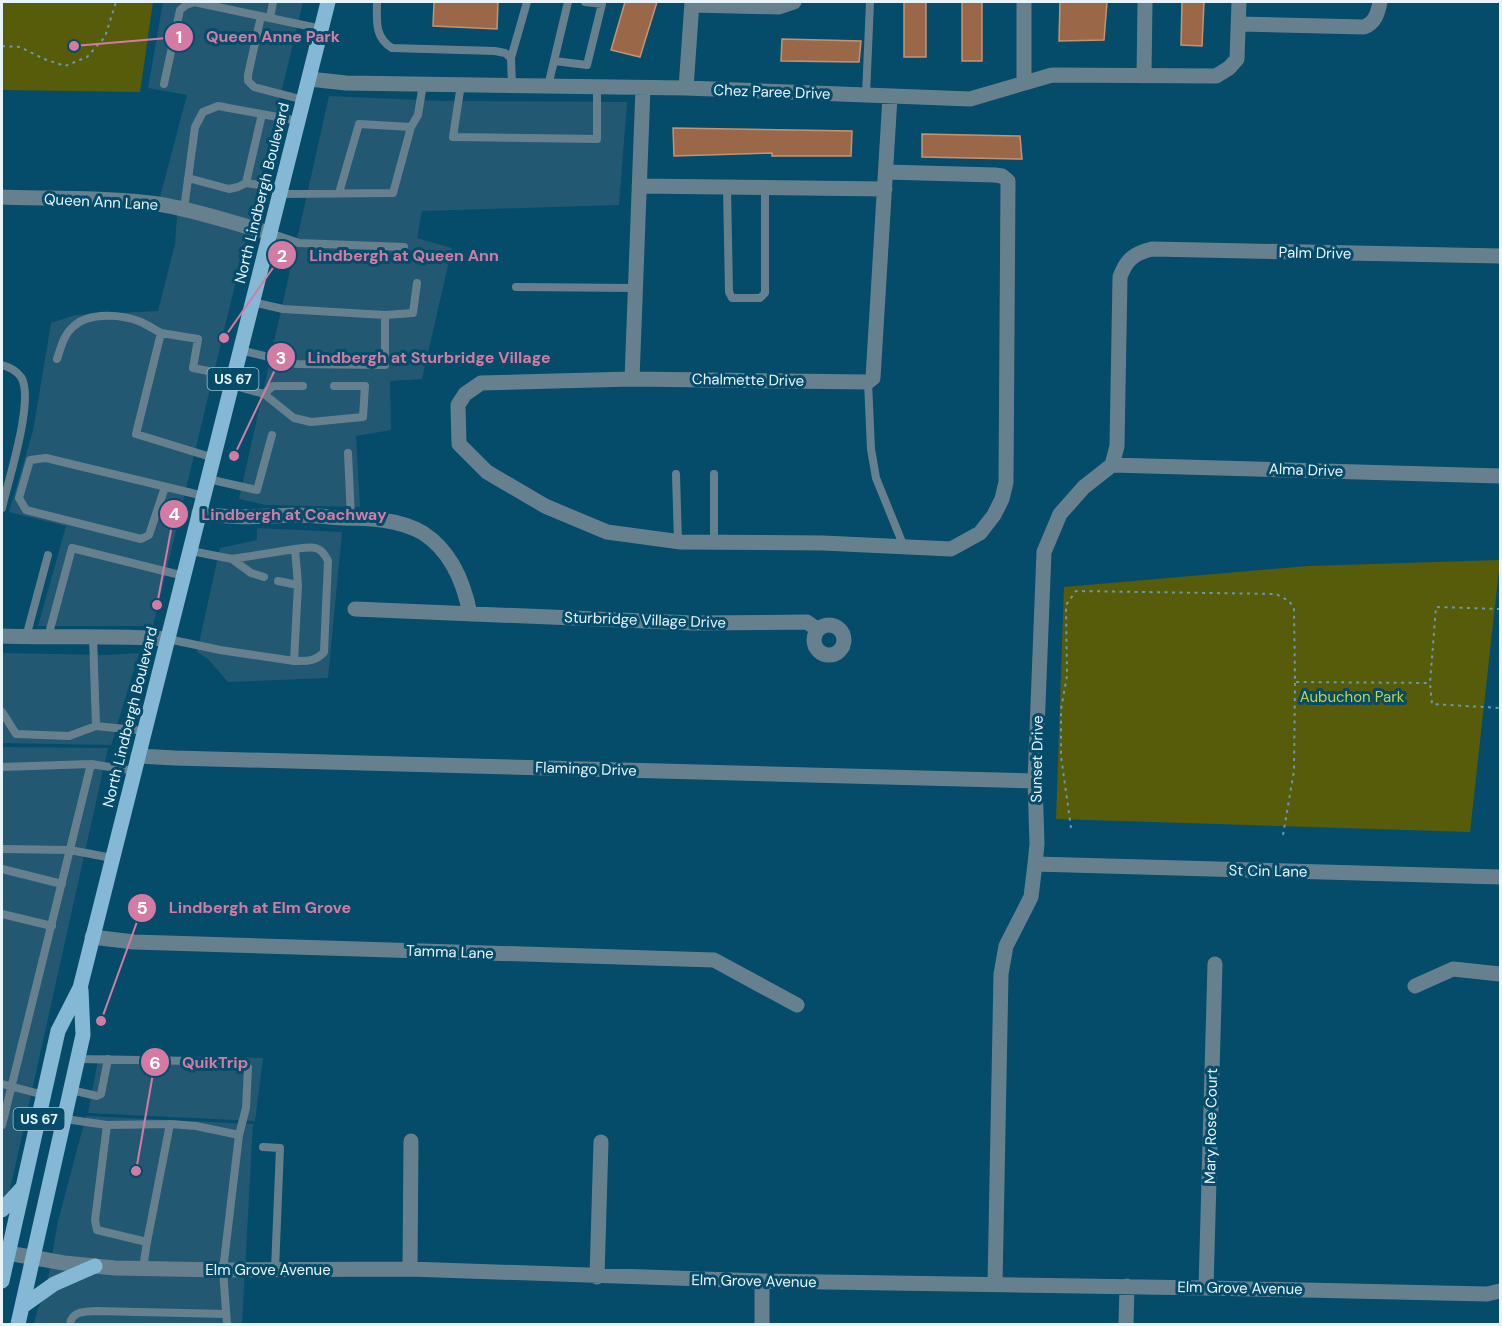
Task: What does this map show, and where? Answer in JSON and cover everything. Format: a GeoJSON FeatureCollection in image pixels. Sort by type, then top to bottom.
{"type":"FeatureCollection","features":[{"type":"Feature","properties":{"kind":"main road","name":"North Lindbergh Boulevard"},"geometry":{"type":"LineString","coordinates":[[2,1281],[5,1253],[25,1185],[58,1031],[80,988],[328,2]]}},
{"type":"Feature","properties":{"kind":"main road","name":"North Lindbergh Boulevard"},"geometry":{"type":"LineString","coordinates":[[18,1324],[83,1035],[80,988]]}},
{"type":"Feature","properties":{"kind":"main road"},"geometry":{"type":"LineString","coordinates":[[2,1210],[25,1185]]}},
{"type":"Feature","properties":{"kind":"main road"},"geometry":{"type":"LineString","coordinates":[[23,1306],[54,1284],[95,1266]]}},
{"type":"Feature","properties":{"kind":"street"},"geometry":{"type":"LineString","coordinates":[[686,88],[692,3],[778,7],[794,2]]}},
{"type":"Feature","properties":{"kind":"street"},"geometry":{"type":"LineString","coordinates":[[1024,2],[1024,83]]}},
{"type":"Feature","properties":{"kind":"street"},"geometry":{"type":"LineString","coordinates":[[1144,76],[1145,2]]}},
{"type":"Feature","properties":{"kind":"street"},"geometry":{"type":"LineString","coordinates":[[1239,2],[1240,24],[1364,27],[1371,24],[1376,17],[1380,2]]}},
{"type":"Feature","properties":{"kind":"street","name":"Chez Paree Drive"},"geometry":{"type":"LineString","coordinates":[[309,80],[346,83],[686,88],[970,99],[1052,75],[1216,76],[1229,68],[1237,59],[1240,24]]}},
{"type":"Feature","properties":{"kind":"street"},"geometry":{"type":"LineString","coordinates":[[632,379],[643,88]]}},
{"type":"Feature","properties":{"kind":"street"},"geometry":{"type":"LineString","coordinates":[[868,382],[873,378],[875,368],[890,97]]}},
{"type":"Feature","properties":{"kind":"street","name":"Chalmette Drive"},"geometry":{"type":"LineString","coordinates":[[868,382],[632,379],[481,383],[465,394],[458,405],[459,444],[487,472],[545,506],[607,532],[678,542],[823,543],[951,549],[980,533],[1002,500],[1006,482],[1008,182],[1002,176],[995,175],[886,172]]}},
{"type":"Feature","properties":{"kind":"street"},"geometry":{"type":"LineString","coordinates":[[639,186],[885,189]]}},
{"type":"Feature","properties":{"kind":"street","name":"Queen Ann Lane"},"geometry":{"type":"LineString","coordinates":[[2,197],[124,201],[184,209],[270,233]]}},
{"type":"Feature","properties":{"kind":"street","name":"Palm Drive"},"geometry":{"type":"LineString","coordinates":[[1112,465],[1117,446],[1118,427],[1120,277],[1124,265],[1131,256],[1152,249],[1500,256]]}},
{"type":"Feature","properties":{"kind":"street","name":"Alma Drive"},"geometry":{"type":"LineString","coordinates":[[1112,465],[1500,476]]}},
{"type":"Feature","properties":{"kind":"street","name":"Sunset Drive"},"geometry":{"type":"LineString","coordinates":[[995,1285],[1000,974],[1006,946],[1031,897],[1038,844],[1035,781],[1044,552],[1060,514],[1084,487],[1112,465]]}},
{"type":"Feature","properties":{"kind":"street"},"geometry":{"type":"LineString","coordinates":[[199,513],[221,517],[298,515],[385,520],[406,526],[423,533],[447,558],[466,590],[470,614]]}},
{"type":"Feature","properties":{"kind":"street","name":"Sturbridge Village Drive"},"geometry":{"type":"LineString","coordinates":[[355,609],[693,623],[807,622],[818,630]]}},
{"type":"Feature","properties":{"kind":"street"},"geometry":{"type":"LineString","coordinates":[[2,636],[168,639]]}},
{"type":"Feature","properties":{"kind":"street","name":"Flamingo Drive"},"geometry":{"type":"LineString","coordinates":[[138,756],[1035,781]]}},
{"type":"Feature","properties":{"kind":"street","name":"St Cin Lane"},"geometry":{"type":"LineString","coordinates":[[1035,864],[1500,877]]}},
{"type":"Feature","properties":{"kind":"street","name":"Tamma Lane"},"geometry":{"type":"LineString","coordinates":[[92,937],[146,942],[714,960],[797,1005]]}},
{"type":"Feature","properties":{"kind":"street","name":"Mary Rose Court"},"geometry":{"type":"LineString","coordinates":[[1206,1288],[1215,964]]}},
{"type":"Feature","properties":{"kind":"street"},"geometry":{"type":"LineString","coordinates":[[1415,986],[1453,969],[1500,974]]}},
{"type":"Feature","properties":{"kind":"street"},"geometry":{"type":"LineString","coordinates":[[410,1269],[411,1141]]}},
{"type":"Feature","properties":{"kind":"street"},"geometry":{"type":"LineString","coordinates":[[597,1277],[601,1142]]}},
{"type":"Feature","properties":{"kind":"street","name":"Elm Grove Avenue"},"geometry":{"type":"LineString","coordinates":[[5,1253],[95,1266],[143,1268],[410,1269],[762,1281],[1487,1294],[1500,1291]]}},
{"type":"Feature","properties":{"kind":"street"},"geometry":{"type":"LineString","coordinates":[[762,1281],[762,1324]]}},
{"type":"Feature","properties":{"kind":"street"},"geometry":{"type":"LineString","coordinates":[[1126,1324],[1127,1286]]}},
{"type":"Feature","properties":{"kind":"lane"},"geometry":{"type":"LineString","coordinates":[[270,18],[273,2]]}},
{"type":"Feature","properties":{"kind":"lane"},"geometry":{"type":"LineString","coordinates":[[377,2],[376,26],[383,43],[392,48],[495,51],[505,53],[511,58]]}},
{"type":"Feature","properties":{"kind":"lane"},"geometry":{"type":"LineString","coordinates":[[512,85],[511,58],[527,2]]}},
{"type":"Feature","properties":{"kind":"lane"},"geometry":{"type":"LineString","coordinates":[[548,86],[568,2]]}},
{"type":"Feature","properties":{"kind":"lane"},"geometry":{"type":"LineString","coordinates":[[554,61],[587,65],[602,4],[585,2]]}},
{"type":"Feature","properties":{"kind":"lane"},"geometry":{"type":"LineString","coordinates":[[866,96],[870,2]]}},
{"type":"Feature","properties":{"kind":"lane"},"geometry":{"type":"LineString","coordinates":[[164,84],[180,10],[186,5],[194,3],[322,28]]}},
{"type":"Feature","properties":{"kind":"lane"},"geometry":{"type":"LineString","coordinates":[[261,16],[248,81],[254,87],[304,100]]}},
{"type":"Feature","properties":{"kind":"lane"},"geometry":{"type":"LineString","coordinates":[[188,178],[229,189],[246,183],[280,191],[339,194],[393,193],[411,127],[418,115],[423,84]]}},
{"type":"Feature","properties":{"kind":"lane"},"geometry":{"type":"LineString","coordinates":[[461,84],[453,137],[597,139],[597,87]]}},
{"type":"Feature","properties":{"kind":"lane"},"geometry":{"type":"LineString","coordinates":[[184,209],[195,127],[203,112],[218,106],[299,121]]}},
{"type":"Feature","properties":{"kind":"lane"},"geometry":{"type":"LineString","coordinates":[[246,183],[262,114]]}},
{"type":"Feature","properties":{"kind":"lane"},"geometry":{"type":"LineString","coordinates":[[339,194],[358,124],[411,127]]}},
{"type":"Feature","properties":{"kind":"lane"},"geometry":{"type":"LineString","coordinates":[[727,187],[729,292],[732,298],[760,298],[765,293],[765,188]]}},
{"type":"Feature","properties":{"kind":"lane"},"geometry":{"type":"LineString","coordinates":[[270,233],[299,243],[404,247]]}},
{"type":"Feature","properties":{"kind":"lane"},"geometry":{"type":"LineString","coordinates":[[252,302],[283,309],[385,315],[413,313],[417,283]]}},
{"type":"Feature","properties":{"kind":"lane"},"geometry":{"type":"LineString","coordinates":[[516,287],[635,288]]}},
{"type":"Feature","properties":{"kind":"lane"},"geometry":{"type":"LineString","coordinates":[[57,359],[63,339],[73,326],[87,317],[107,315],[140,321],[161,333],[198,339],[193,368],[233,380],[264,394],[294,418],[311,422],[363,417],[365,386],[334,386]]}},
{"type":"Feature","properties":{"kind":"lane"},"geometry":{"type":"LineString","coordinates":[[240,350],[297,364],[385,365],[385,315]]}},
{"type":"Feature","properties":{"kind":"lane"},"geometry":{"type":"LineString","coordinates":[[161,333],[136,434],[214,458]]}},
{"type":"Feature","properties":{"kind":"lane"},"geometry":{"type":"LineString","coordinates":[[2,365],[12,368],[21,377],[26,400],[2,508]]}},
{"type":"Feature","properties":{"kind":"lane"},"geometry":{"type":"LineString","coordinates":[[868,382],[871,448],[876,478],[904,547]]}},
{"type":"Feature","properties":{"kind":"lane"},"geometry":{"type":"LineString","coordinates":[[264,394],[273,386],[303,386]]}},
{"type":"Feature","properties":{"kind":"lane"},"geometry":{"type":"LineString","coordinates":[[208,479],[257,490],[272,435]]}},
{"type":"Feature","properties":{"kind":"lane"},"geometry":{"type":"LineString","coordinates":[[348,453],[351,518]]}},
{"type":"Feature","properties":{"kind":"lane"},"geometry":{"type":"LineString","coordinates":[[165,487],[149,535],[141,539],[26,510],[19,498],[30,460],[46,458],[204,496]]}},
{"type":"Feature","properties":{"kind":"lane"},"geometry":{"type":"LineString","coordinates":[[676,474],[678,542]]}},
{"type":"Feature","properties":{"kind":"lane"},"geometry":{"type":"LineString","coordinates":[[714,474],[714,543]]}},
{"type":"Feature","properties":{"kind":"lane"},"geometry":{"type":"LineString","coordinates":[[168,639],[220,650],[294,661],[310,662],[324,652],[328,561],[324,552],[315,547],[232,559],[191,550]]}},
{"type":"Feature","properties":{"kind":"lane"},"geometry":{"type":"LineString","coordinates":[[48,637],[72,548],[184,576]]}},
{"type":"Feature","properties":{"kind":"lane"},"geometry":{"type":"LineString","coordinates":[[294,661],[298,585],[295,549]]}},
{"type":"Feature","properties":{"kind":"lane"},"geometry":{"type":"LineString","coordinates":[[26,637],[48,555]]}},
{"type":"Feature","properties":{"kind":"lane"},"geometry":{"type":"LineString","coordinates":[[232,559],[251,573],[264,577]]}},
{"type":"Feature","properties":{"kind":"lane"},"geometry":{"type":"LineString","coordinates":[[278,580],[298,585]]}},
{"type":"Feature","properties":{"kind":"lane"},"geometry":{"type":"LineString","coordinates":[[93,636],[96,726]]}},
{"type":"Feature","properties":{"kind":"lane"},"geometry":{"type":"LineString","coordinates":[[2,712],[16,734],[69,736],[96,726],[145,731]]}},
{"type":"Feature","properties":{"kind":"lane"},"geometry":{"type":"LineString","coordinates":[[2,767],[91,764],[135,771]]}},
{"type":"Feature","properties":{"kind":"lane"},"geometry":{"type":"LineString","coordinates":[[2,1125],[91,764]]}},
{"type":"Feature","properties":{"kind":"lane"},"geometry":{"type":"LineString","coordinates":[[2,849],[70,850],[112,858]]}},
{"type":"Feature","properties":{"kind":"lane"},"geometry":{"type":"LineString","coordinates":[[2,869],[62,884]]}},
{"type":"Feature","properties":{"kind":"lane"},"geometry":{"type":"LineString","coordinates":[[2,914],[52,926]]}},
{"type":"Feature","properties":{"kind":"lane"},"geometry":{"type":"LineString","coordinates":[[78,1059],[245,1062],[248,1067],[246,1108],[239,1135],[223,1270],[226,1324]]}},
{"type":"Feature","properties":{"kind":"lane"},"geometry":{"type":"LineString","coordinates":[[71,1090],[97,1096],[101,1094],[108,1059]]}},
{"type":"Feature","properties":{"kind":"lane"},"geometry":{"type":"LineString","coordinates":[[2,1084],[44,1095]]}},
{"type":"Feature","properties":{"kind":"lane"},"geometry":{"type":"LineString","coordinates":[[65,1119],[107,1125],[196,1126],[239,1135]]}},
{"type":"Feature","properties":{"kind":"lane"},"geometry":{"type":"LineString","coordinates":[[143,1268],[170,1124]]}},
{"type":"Feature","properties":{"kind":"lane"},"geometry":{"type":"LineString","coordinates":[[107,1125],[94,1220],[98,1230],[147,1242]]}},
{"type":"Feature","properties":{"kind":"lane"},"geometry":{"type":"LineString","coordinates":[[263,1147],[280,1148],[275,1269]]}},
{"type":"Feature","properties":{"kind":"lane"},"geometry":{"type":"LineString","coordinates":[[70,1324],[71,1319],[78,1313],[96,1311],[226,1314]]}},
{"type":"Feature","properties":{"kind":"path"},"geometry":{"type":"LineString","coordinates":[[2,46],[20,47],[65,66],[87,57],[105,37],[117,2]]}},
{"type":"Feature","properties":{"kind":"path"},"geometry":{"type":"LineString","coordinates":[[1071,828],[1061,756],[1061,709],[1067,676],[1066,604],[1076,591],[1275,594],[1289,601],[1294,608],[1294,771],[1283,835]]}},
{"type":"Feature","properties":{"kind":"path"},"geometry":{"type":"LineString","coordinates":[[1500,609],[1436,607],[1430,683],[1432,704],[1500,708]]}},
{"type":"Feature","properties":{"kind":"path"},"geometry":{"type":"LineString","coordinates":[[1295,682],[1430,683]]}},
{"type":"Feature","properties":{"kind":"shaded area"},"geometry":{"type":"Polygon","coordinates":[[[163,2],[303,2],[153,626],[38,626],[66,526],[9,512],[33,431],[51,323],[75,315],[158,311],[175,244],[177,215],[160,197],[187,95],[148,88],[163,2]]]}},
{"type":"Feature","properties":{"kind":"shaded area"},"geometry":{"type":"Polygon","coordinates":[[[329,96],[442,101],[627,102],[619,205],[422,211],[417,238],[452,248],[422,379],[390,381],[391,430],[356,436],[360,507],[266,505],[239,499],[329,96]]]}},
{"type":"Feature","properties":{"kind":"shaded area"},"geometry":{"type":"Polygon","coordinates":[[[257,528],[342,532],[328,678],[228,682],[208,659],[197,652],[220,548],[257,540],[257,528]]]}},
{"type":"Feature","properties":{"kind":"shaded area"},"geometry":{"type":"Polygon","coordinates":[[[2,653],[105,655],[139,653],[111,745],[2,743],[2,653]]]}},
{"type":"Feature","properties":{"kind":"shaded area"},"geometry":{"type":"Polygon","coordinates":[[[2,747],[108,748],[9,1194],[2,1201],[2,747]]]}},
{"type":"Feature","properties":{"kind":"shaded area"},"geometry":{"type":"Polygon","coordinates":[[[99,1055],[263,1058],[255,1121],[88,1113],[99,1055]]]}},
{"type":"Feature","properties":{"kind":"shaded area"},"geometry":{"type":"Polygon","coordinates":[[[86,1116],[253,1124],[242,1324],[34,1324],[37,1311],[45,1295],[58,1221],[86,1116]]]}},
{"type":"Feature","properties":{"kind":"green space"},"geometry":{"type":"Polygon","coordinates":[[[2,2],[153,2],[140,92],[2,90],[2,2]]]}},
{"type":"Feature","properties":{"kind":"green space","name":"Aubuchon Park"},"geometry":{"type":"Polygon","coordinates":[[[1500,560],[1470,832],[1056,819],[1064,587],[1308,566],[1500,560]]]}},
{"type":"Feature","properties":{"kind":"building"},"geometry":{"type":"Polygon","coordinates":[[[434,2],[498,2],[497,29],[433,26],[434,2]]]}},
{"type":"Feature","properties":{"kind":"building"},"geometry":{"type":"Polygon","coordinates":[[[625,2],[657,2],[640,57],[611,50],[625,2]]]}},
{"type":"Feature","properties":{"kind":"building"},"geometry":{"type":"Polygon","coordinates":[[[904,2],[926,2],[926,57],[904,57],[904,2]]]}},
{"type":"Feature","properties":{"kind":"building"},"geometry":{"type":"Polygon","coordinates":[[[962,2],[982,2],[982,61],[962,61],[962,2]]]}},
{"type":"Feature","properties":{"kind":"building"},"geometry":{"type":"Polygon","coordinates":[[[1060,2],[1107,2],[1104,40],[1059,41],[1060,2]]]}},
{"type":"Feature","properties":{"kind":"building"},"geometry":{"type":"Polygon","coordinates":[[[1182,2],[1204,2],[1202,46],[1181,45],[1182,2]]]}},
{"type":"Feature","properties":{"kind":"building"},"geometry":{"type":"Polygon","coordinates":[[[782,39],[861,41],[859,62],[781,61],[782,39]]]}},
{"type":"Feature","properties":{"kind":"building"},"geometry":{"type":"Polygon","coordinates":[[[673,128],[852,131],[851,156],[772,156],[772,153],[674,156],[673,128]]]}},
{"type":"Feature","properties":{"kind":"building"},"geometry":{"type":"Polygon","coordinates":[[[922,134],[1020,136],[1022,159],[922,157],[922,134]]]}},
{"type":"Feature","properties":{"kind":"place","name":"Queen Anne Park"},"geometry":{"type":"Point","coordinates":[74,46]}},
{"type":"Feature","properties":{"kind":"place","name":"Lindbergh at Queen Ann"},"geometry":{"type":"Point","coordinates":[224,338]}},
{"type":"Feature","properties":{"kind":"place","name":"Lindbergh at Sturbridge Village"},"geometry":{"type":"Point","coordinates":[234,456]}},
{"type":"Feature","properties":{"kind":"place","name":"Lindbergh at Coachway"},"geometry":{"type":"Point","coordinates":[157,605]}},
{"type":"Feature","properties":{"kind":"place","name":"Lindbergh at Elm Grove"},"geometry":{"type":"Point","coordinates":[101,1021]}},
{"type":"Feature","properties":{"kind":"place","name":"QuikTrip"},"geometry":{"type":"Point","coordinates":[136,1171]}}]}
